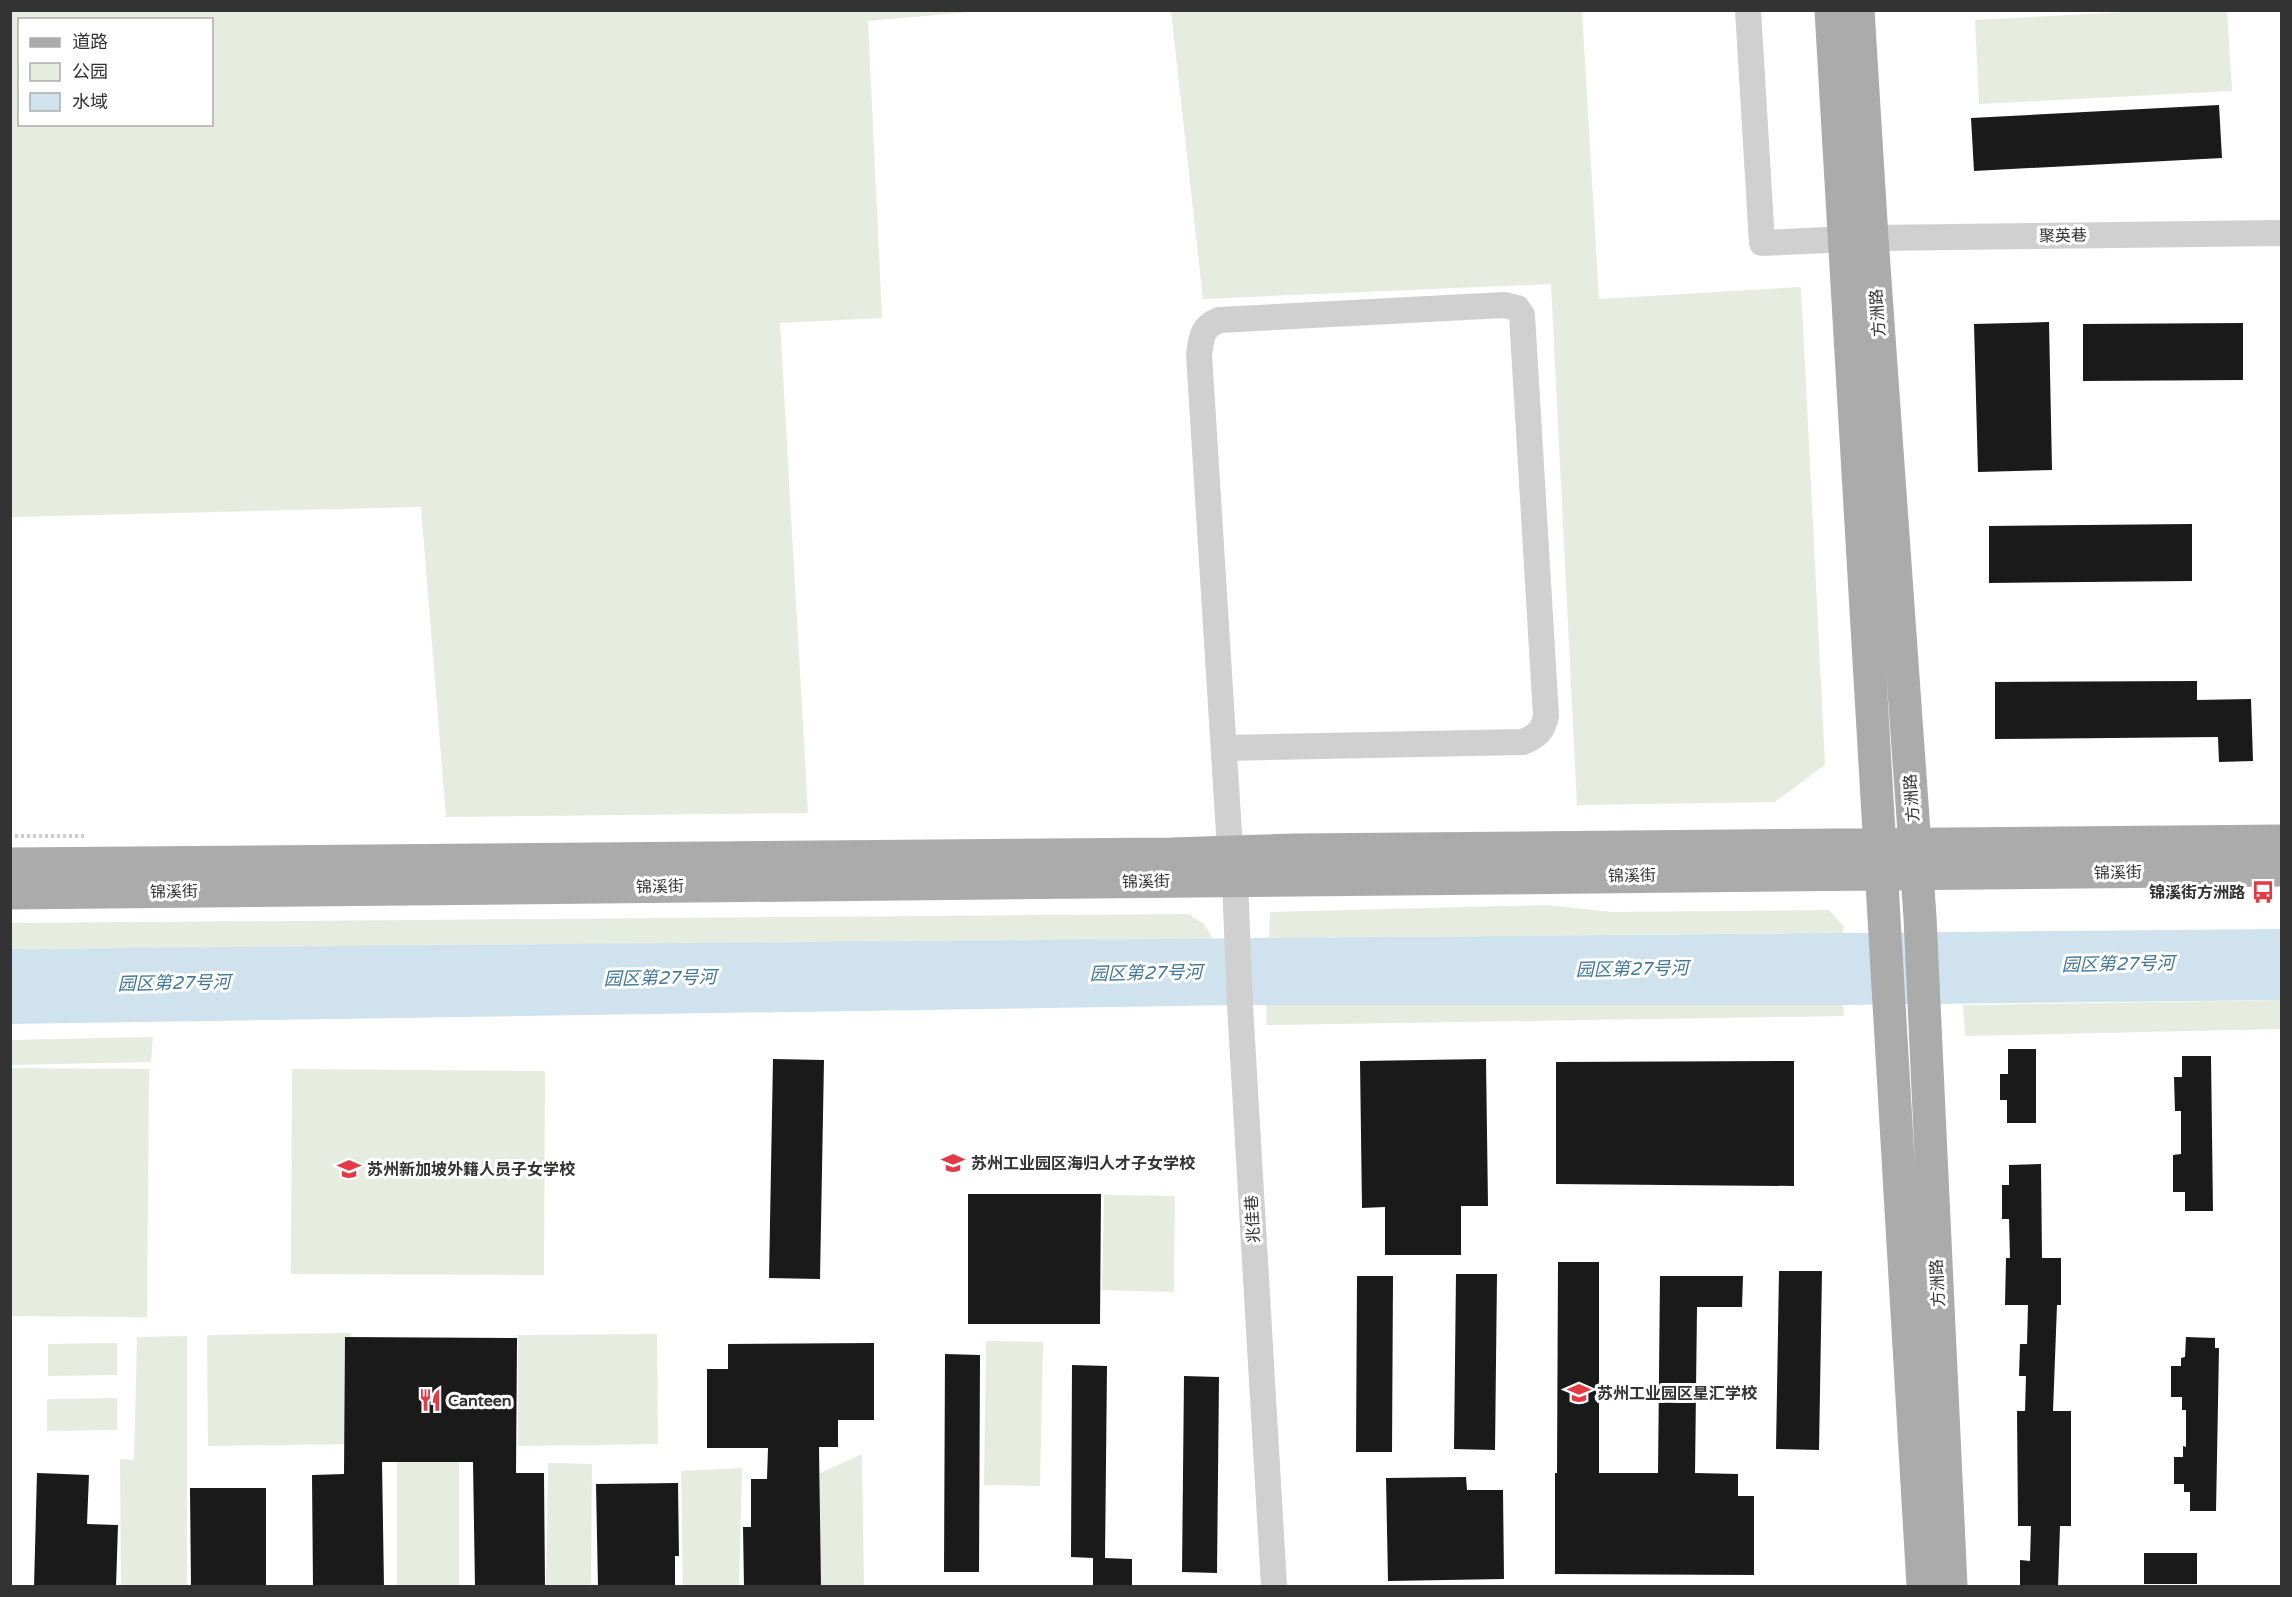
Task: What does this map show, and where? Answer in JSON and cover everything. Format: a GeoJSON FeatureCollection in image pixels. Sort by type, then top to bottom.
{"type":"FeatureCollection","features":[{"type":"Feature","properties":{"kind":"main road","name":"方洲路"},"geometry":{"type":"LineString","coordinates":[[1831,10],[1858,238],[1916,860],[1952,1587]]}},
{"type":"Feature","properties":{"kind":"main road","name":"方洲路"},"geometry":{"type":"LineString","coordinates":[[1858,10],[1858,238],[1883,920],[1923,1587]]}},
{"type":"Feature","properties":{"kind":"main road","name":"锦溪街"},"geometry":{"type":"LineString","coordinates":[[1916,860],[2282,841]]}},
{"type":"Feature","properties":{"kind":"main road","name":"锦溪街"},"geometry":{"type":"LineString","coordinates":[[10,893],[1234,866],[1881,859],[2282,870]]}},
{"type":"Feature","properties":{"kind":"main road","name":"锦溪街"},"geometry":{"type":"LineString","coordinates":[[10,864],[1234,866]]}},
{"type":"Feature","properties":{"kind":"street","name":"聚英巷"},"geometry":{"type":"LineString","coordinates":[[1748,10],[1762,243],[1858,238],[2282,233]]}},
{"type":"Feature","properties":{"kind":"street","name":"兆佳巷"},"geometry":{"type":"LineString","coordinates":[[1224,748],[1523,742],[1537,736],[1544,727],[1546,716],[1522,315],[1517,308],[1504,305],[1219,320],[1208,325],[1202,335],[1199,354],[1224,748],[1234,866],[1274,1587]]}},
{"type":"Feature","properties":{"kind":"green space"},"geometry":{"type":"Polygon","coordinates":[[[2161,10],[2227,11],[2232,91],[1979,104],[1975,20],[2161,10]]]}},
{"type":"Feature","properties":{"kind":"green space"},"geometry":{"type":"Polygon","coordinates":[[[10,11],[981,11],[868,21],[882,318],[780,323],[808,813],[446,817],[421,507],[11,517],[10,11]]]}},
{"type":"Feature","properties":{"kind":"green space"},"geometry":{"type":"Polygon","coordinates":[[[1171,11],[1582,11],[1599,299],[1801,287],[1825,765],[1775,802],[1577,805],[1551,284],[1203,299],[1171,11]]]}},
{"type":"Feature","properties":{"kind":"green space"},"geometry":{"type":"Polygon","coordinates":[[[1547,905],[1612,912],[1829,910],[1844,927],[1843,933],[1269,938],[1270,912],[1547,905]]]}},
{"type":"Feature","properties":{"kind":"green space"},"geometry":{"type":"Polygon","coordinates":[[[1189,914],[1204,924],[1213,939],[11,949],[10,923],[1189,914]]]}},
{"type":"Feature","properties":{"kind":"green space"},"geometry":{"type":"Polygon","coordinates":[[[2281,1000],[2281,1029],[1965,1036],[1963,1005],[2281,1000]]]}},
{"type":"Feature","properties":{"kind":"green space"},"geometry":{"type":"Polygon","coordinates":[[[1266,1005],[1843,1005],[1844,1016],[1267,1025],[1266,1005]]]}},
{"type":"Feature","properties":{"kind":"green space"},"geometry":{"type":"Polygon","coordinates":[[[153,1037],[151,1062],[11,1065],[11,1040],[153,1037]]]}},
{"type":"Feature","properties":{"kind":"green space"},"geometry":{"type":"Polygon","coordinates":[[[11,1068],[149,1069],[147,1317],[11,1316],[11,1068]]]}},
{"type":"Feature","properties":{"kind":"green space"},"geometry":{"type":"Polygon","coordinates":[[[292,1069],[545,1071],[544,1275],[291,1274],[292,1069]]]}},
{"type":"Feature","properties":{"kind":"green space"},"geometry":{"type":"Polygon","coordinates":[[[1104,1195],[1175,1196],[1174,1292],[1102,1290],[1104,1195]]]}},
{"type":"Feature","properties":{"kind":"green space"},"geometry":{"type":"Polygon","coordinates":[[[351,1333],[352,1444],[208,1446],[207,1335],[351,1333]]]}},
{"type":"Feature","properties":{"kind":"green space"},"geometry":{"type":"Polygon","coordinates":[[[657,1334],[658,1444],[518,1446],[518,1335],[657,1334]]]}},
{"type":"Feature","properties":{"kind":"green space"},"geometry":{"type":"Polygon","coordinates":[[[187,1336],[187,1586],[121,1586],[120,1459],[134,1460],[137,1337],[187,1336]]]}},
{"type":"Feature","properties":{"kind":"green space"},"geometry":{"type":"Polygon","coordinates":[[[986,1341],[1043,1342],[1040,1486],[984,1485],[986,1341]]]}},
{"type":"Feature","properties":{"kind":"green space"},"geometry":{"type":"Polygon","coordinates":[[[117,1343],[117,1375],[48,1376],[48,1344],[117,1343]]]}},
{"type":"Feature","properties":{"kind":"green space"},"geometry":{"type":"Polygon","coordinates":[[[117,1398],[117,1430],[47,1431],[47,1399],[117,1398]]]}},
{"type":"Feature","properties":{"kind":"green space"},"geometry":{"type":"Polygon","coordinates":[[[862,1454],[864,1586],[819,1586],[820,1473],[862,1454]]]}},
{"type":"Feature","properties":{"kind":"green space"},"geometry":{"type":"Polygon","coordinates":[[[397,1462],[459,1462],[459,1586],[397,1586],[397,1462]]]}},
{"type":"Feature","properties":{"kind":"green space"},"geometry":{"type":"Polygon","coordinates":[[[548,1463],[592,1464],[591,1586],[546,1586],[548,1463]]]}},
{"type":"Feature","properties":{"kind":"green space"},"geometry":{"type":"Polygon","coordinates":[[[742,1468],[739,1586],[683,1586],[681,1471],[742,1468]]]}},
{"type":"Feature","properties":{"kind":"water","name":"园区第27号河"},"geometry":{"type":"Polygon","coordinates":[[[2281,929],[2282,1000],[1843,1005],[1240,1005],[11,1024],[10,949],[2281,929]]]}},
{"type":"Feature","properties":{"kind":"building"},"geometry":{"type":"Polygon","coordinates":[[[2219,105],[2222,158],[1974,171],[1971,118],[2219,105]]]}},
{"type":"Feature","properties":{"kind":"building"},"geometry":{"type":"Polygon","coordinates":[[[2049,322],[2052,470],[1978,472],[1974,324],[2049,322]]]}},
{"type":"Feature","properties":{"kind":"building"},"geometry":{"type":"Polygon","coordinates":[[[2243,323],[2243,380],[2083,381],[2083,324],[2243,323]]]}},
{"type":"Feature","properties":{"kind":"building"},"geometry":{"type":"Polygon","coordinates":[[[2192,524],[2192,581],[1989,583],[1989,526],[2192,524]]]}},
{"type":"Feature","properties":{"kind":"building"},"geometry":{"type":"Polygon","coordinates":[[[2197,681],[2197,700],[2251,699],[2253,761],[2219,762],[2218,737],[1995,739],[1995,682],[2197,681]]]}},
{"type":"Feature","properties":{"kind":"building"},"geometry":{"type":"Polygon","coordinates":[[[2008,1049],[2036,1049],[2036,1123],[2007,1123],[2007,1100],[2000,1100],[2000,1074],[2008,1074],[2008,1049]]]}},
{"type":"Feature","properties":{"kind":"building"},"geometry":{"type":"Polygon","coordinates":[[[2182,1056],[2211,1056],[2213,1211],[2185,1211],[2185,1192],[2173,1192],[2173,1155],[2181,1154],[2181,1111],[2175,1111],[2174,1077],[2182,1077],[2182,1056]]]}},
{"type":"Feature","properties":{"kind":"building"},"geometry":{"type":"Polygon","coordinates":[[[773,1059],[824,1060],[820,1279],[769,1278],[773,1059]]]}},
{"type":"Feature","properties":{"kind":"building"},"geometry":{"type":"Polygon","coordinates":[[[1486,1059],[1488,1206],[1461,1206],[1461,1255],[1385,1255],[1385,1207],[1362,1208],[1360,1061],[1486,1059]]]}},
{"type":"Feature","properties":{"kind":"building"},"geometry":{"type":"Polygon","coordinates":[[[1794,1061],[1794,1186],[1556,1184],[1556,1062],[1794,1061]]]}},
{"type":"Feature","properties":{"kind":"building"},"geometry":{"type":"Polygon","coordinates":[[[2041,1164],[2042,1258],[2061,1258],[2061,1305],[2057,1305],[2053,1411],[2071,1411],[2071,1526],[2060,1526],[2058,1587],[2020,1587],[2020,1560],[2030,1561],[2031,1526],[2018,1526],[2017,1411],[2025,1411],[2026,1376],[2019,1376],[2020,1344],[2027,1344],[2028,1305],[2005,1305],[2006,1258],[2010,1258],[2009,1219],[2002,1219],[2002,1185],[2009,1185],[2009,1165],[2041,1164]]]}},
{"type":"Feature","properties":{"kind":"building"},"geometry":{"type":"Polygon","coordinates":[[[968,1194],[1101,1194],[1100,1324],[968,1324],[968,1194]]]}},
{"type":"Feature","properties":{"kind":"building"},"geometry":{"type":"Polygon","coordinates":[[[1558,1262],[1599,1262],[1599,1473],[1658,1473],[1660,1276],[1743,1276],[1742,1307],[1697,1307],[1695,1473],[1738,1474],[1738,1496],[1754,1496],[1754,1575],[1555,1574],[1558,1262]]]}},
{"type":"Feature","properties":{"kind":"building"},"geometry":{"type":"Polygon","coordinates":[[[1779,1271],[1822,1271],[1819,1450],[1776,1449],[1779,1271]]]}},
{"type":"Feature","properties":{"kind":"building"},"geometry":{"type":"Polygon","coordinates":[[[1456,1274],[1497,1274],[1495,1450],[1454,1449],[1456,1274]]]}},
{"type":"Feature","properties":{"kind":"building"},"geometry":{"type":"Polygon","coordinates":[[[1357,1276],[1393,1276],[1392,1452],[1356,1452],[1357,1276]]]}},
{"type":"Feature","properties":{"kind":"building"},"geometry":{"type":"Polygon","coordinates":[[[345,1337],[517,1338],[516,1473],[544,1473],[545,1587],[475,1587],[473,1462],[382,1462],[384,1587],[313,1587],[312,1475],[344,1474],[345,1337]]]}},
{"type":"Feature","properties":{"kind":"building"},"geometry":{"type":"Polygon","coordinates":[[[2186,1337],[2215,1338],[2215,1348],[2219,1348],[2216,1511],[2190,1511],[2190,1492],[2184,1492],[2184,1484],[2174,1484],[2174,1457],[2183,1457],[2183,1446],[2186,1447],[2186,1410],[2182,1410],[2182,1397],[2171,1397],[2171,1366],[2181,1366],[2181,1358],[2185,1357],[2186,1337]]]}},
{"type":"Feature","properties":{"kind":"building"},"geometry":{"type":"Polygon","coordinates":[[[874,1343],[874,1420],[838,1420],[838,1447],[819,1447],[821,1587],[744,1587],[743,1527],[751,1527],[751,1479],[767,1479],[768,1448],[707,1448],[707,1369],[728,1369],[728,1344],[874,1343]]]}},
{"type":"Feature","properties":{"kind":"building"},"geometry":{"type":"Polygon","coordinates":[[[945,1354],[980,1355],[979,1572],[944,1572],[945,1354]]]}},
{"type":"Feature","properties":{"kind":"building"},"geometry":{"type":"Polygon","coordinates":[[[1072,1365],[1107,1366],[1105,1558],[1132,1559],[1132,1587],[1093,1587],[1093,1558],[1071,1557],[1072,1365]]]}},
{"type":"Feature","properties":{"kind":"building"},"geometry":{"type":"Polygon","coordinates":[[[1184,1376],[1219,1377],[1217,1573],[1182,1572],[1184,1376]]]}},
{"type":"Feature","properties":{"kind":"building"},"geometry":{"type":"Polygon","coordinates":[[[37,1473],[89,1475],[87,1524],[118,1525],[116,1587],[34,1587],[37,1473]]]}},
{"type":"Feature","properties":{"kind":"building"},"geometry":{"type":"Polygon","coordinates":[[[1466,1477],[1467,1490],[1503,1490],[1504,1579],[1388,1581],[1386,1478],[1466,1477]]]}},
{"type":"Feature","properties":{"kind":"building"},"geometry":{"type":"Polygon","coordinates":[[[678,1483],[679,1556],[675,1556],[675,1587],[598,1587],[596,1484],[678,1483]]]}},
{"type":"Feature","properties":{"kind":"building"},"geometry":{"type":"Polygon","coordinates":[[[190,1488],[266,1488],[266,1587],[191,1587],[190,1488]]]}},
{"type":"Feature","properties":{"kind":"building"},"geometry":{"type":"Polygon","coordinates":[[[2144,1553],[2197,1553],[2197,1584],[2144,1584],[2144,1553]]]}},
{"type":"Feature","properties":{"kind":"place","name":"锦溪街方洲路"},"geometry":{"type":"Point","coordinates":[2263,892]}},
{"type":"Feature","properties":{"kind":"place","name":"苏州工业园区海归人才子女学校"},"geometry":{"type":"Point","coordinates":[953,1163]}},
{"type":"Feature","properties":{"kind":"place","name":"苏州新加坡外籍人员子女学校"},"geometry":{"type":"Point","coordinates":[349,1169]}},
{"type":"Feature","properties":{"kind":"place","name":"苏州工业园区星汇学校"},"geometry":{"type":"Point","coordinates":[1579,1393]}},
{"type":"Feature","properties":{"kind":"place","name":"Canteen"},"geometry":{"type":"Point","coordinates":[430,1400]}}]}
